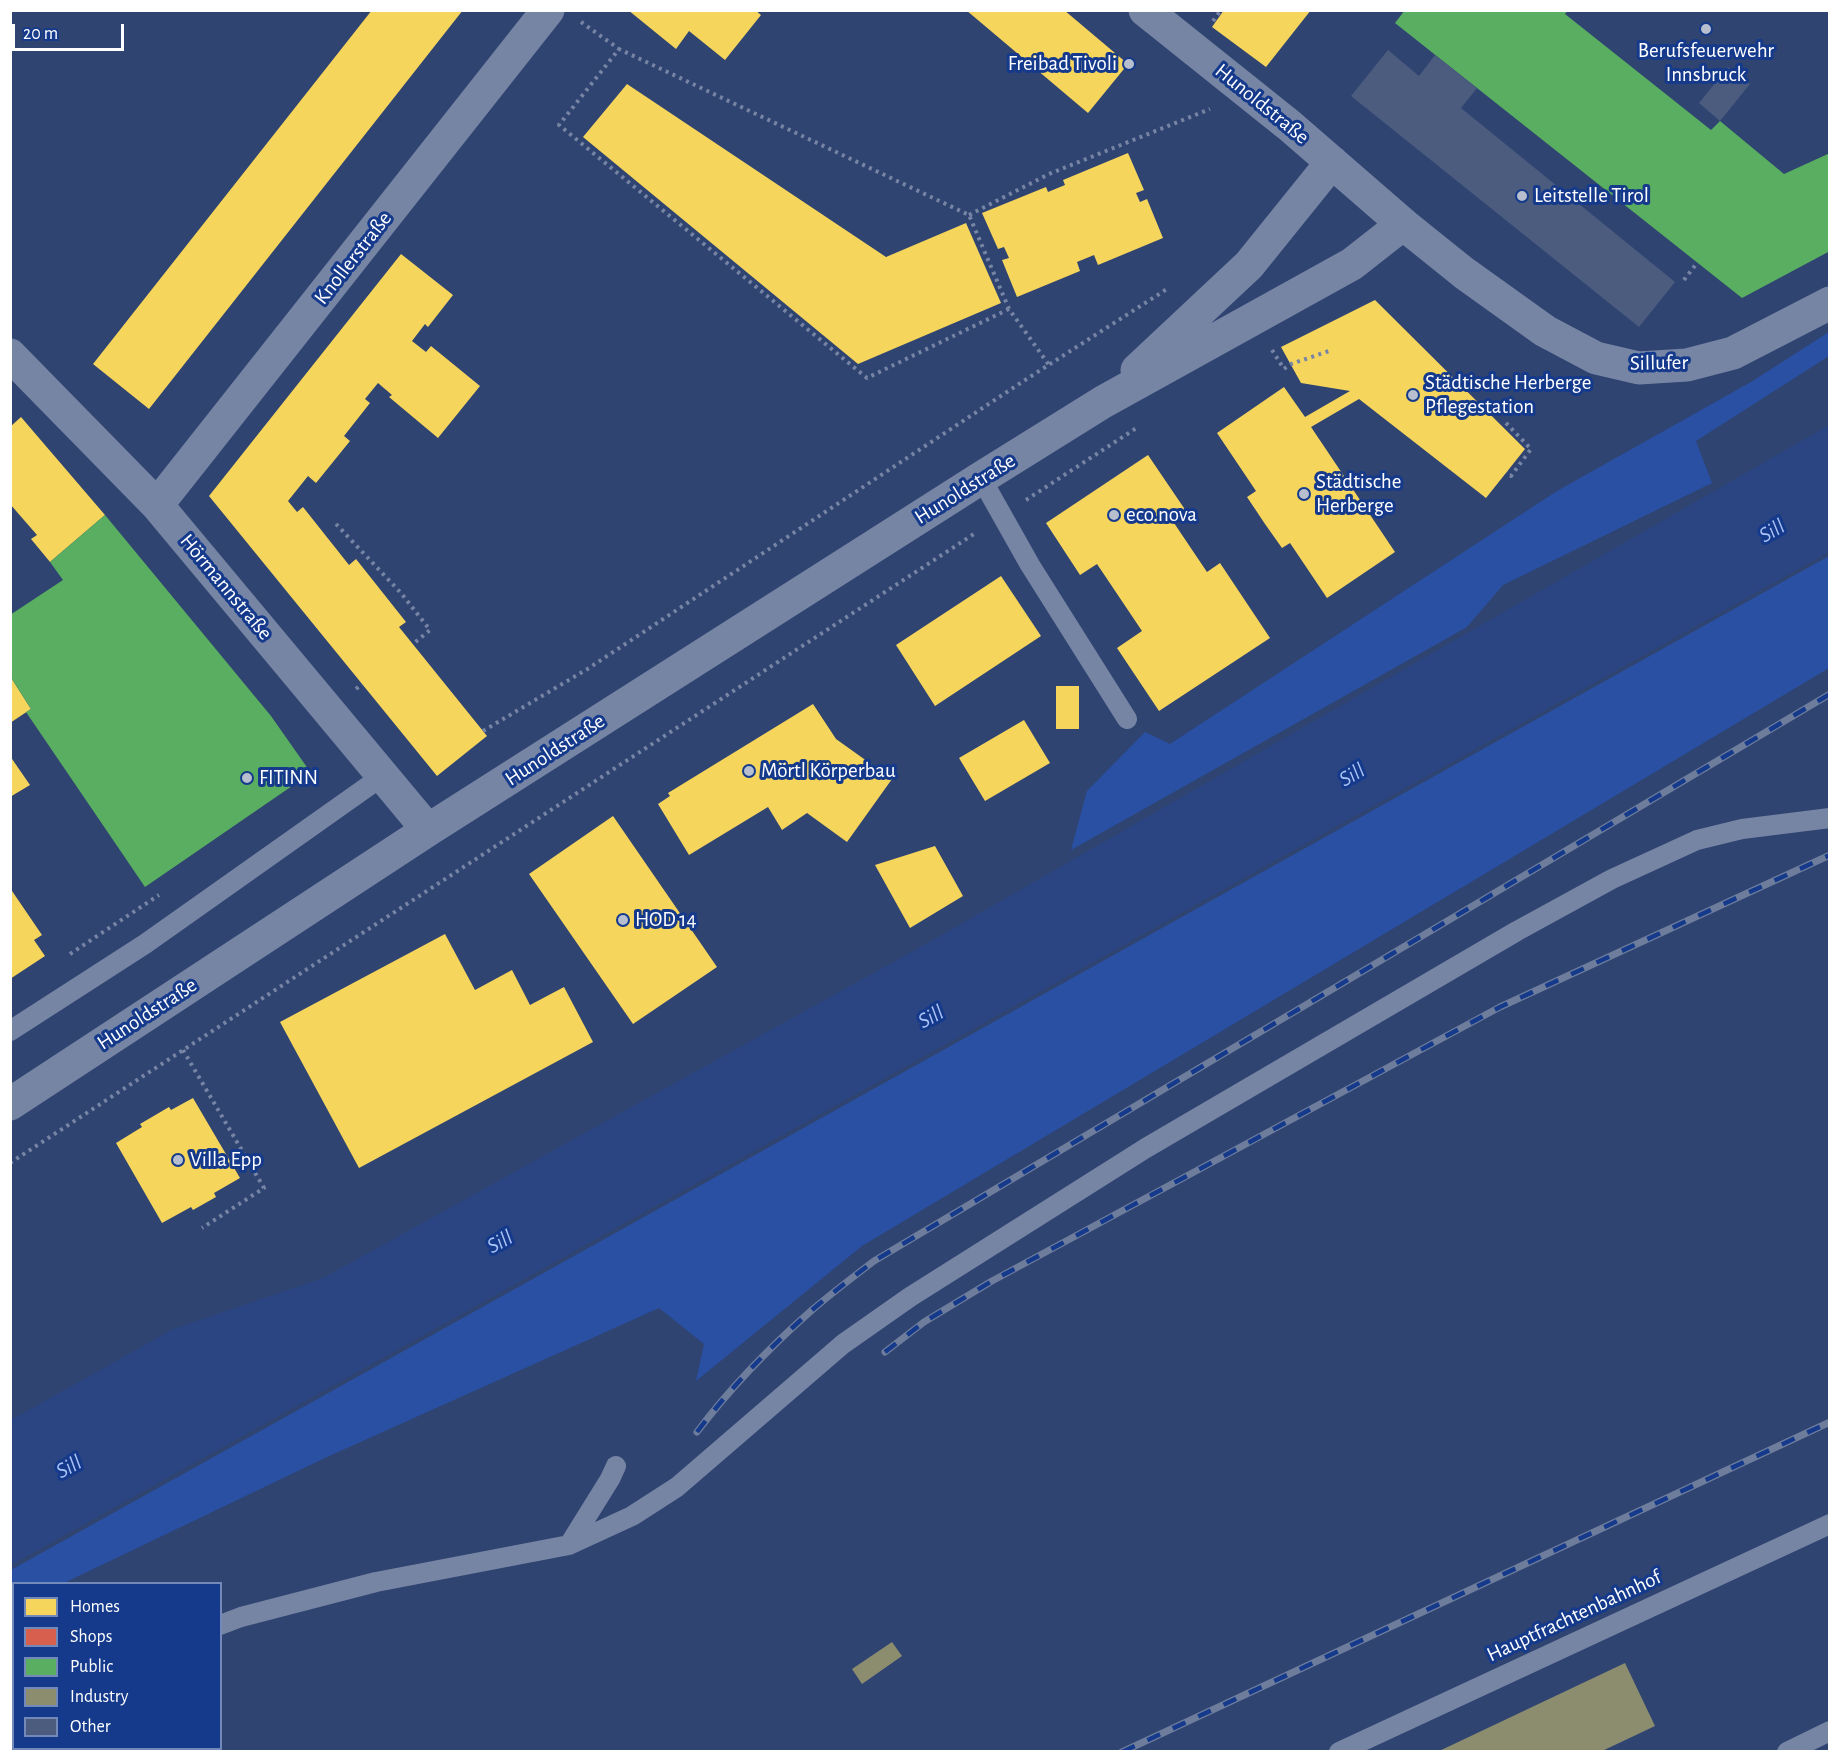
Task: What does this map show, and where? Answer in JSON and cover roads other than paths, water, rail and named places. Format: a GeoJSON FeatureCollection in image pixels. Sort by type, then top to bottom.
{"type":"FeatureCollection","features":[{"type":"Feature","properties":{"kind":"street","name":"Hunoldstraße"},"geometry":{"type":"LineString","coordinates":[[1144,10],[1235,82],[1464,273]]}},
{"type":"Feature","properties":{"kind":"street"},"geometry":{"type":"LineString","coordinates":[[1186,10],[1192,47]]}},
{"type":"Feature","properties":{"kind":"street","name":"Knollerstraße"},"geometry":{"type":"LineString","coordinates":[[157,505],[561,14]]}},
{"type":"Feature","properties":{"kind":"street","name":"Hunoldstraße"},"geometry":{"type":"LineString","coordinates":[[1103,402],[1249,265],[1332,162]]}},
{"type":"Feature","properties":{"kind":"street","name":"Hunoldstraße"},"geometry":{"type":"LineString","coordinates":[[10,1104],[428,830],[981,478],[1103,402],[1352,264],[1403,224]]}},
{"type":"Feature","properties":{"kind":"street","name":"Sillufer"},"geometry":{"type":"LineString","coordinates":[[1464,273],[1565,342],[1596,358],[1639,368],[1687,365],[1733,353],[1830,303]]}},
{"type":"Feature","properties":{"kind":"street","name":"Hörmannstraße"},"geometry":{"type":"LineString","coordinates":[[10,355],[157,505],[428,830]]}},
{"type":"Feature","properties":{"kind":"lane"},"geometry":{"type":"LineString","coordinates":[[981,478],[1030,565],[1127,719]]}},
{"type":"Feature","properties":{"kind":"lane"},"geometry":{"type":"LineString","coordinates":[[10,1031],[145,944],[384,775]]}},
{"type":"Feature","properties":{"kind":"lane"},"geometry":{"type":"LineString","coordinates":[[222,1624],[241,1617],[376,1582],[569,1545],[632,1516],[677,1487],[843,1344],[910,1297],[1146,1148],[1517,931],[1612,879],[1697,840],[1742,829],[1830,818]]}},
{"type":"Feature","properties":{"kind":"lane"},"geometry":{"type":"LineString","coordinates":[[569,1545],[616,1466]]}},
{"type":"Feature","properties":{"kind":"lane","name":"Hauptfrachtenbahnhof"},"geometry":{"type":"LineString","coordinates":[[1339,1752],[1830,1524]]}},
{"type":"Feature","properties":{"kind":"lane"},"geometry":{"type":"LineString","coordinates":[[1787,1752],[1830,1731]]}},
{"type":"Feature","properties":{"kind":"water","name":"Sill"},"geometry":{"type":"Polygon","coordinates":[[[1829,425],[1829,552],[11,1565],[11,1420],[173,1329],[323,1278],[933,940],[1829,425]]]}},
{"type":"Feature","properties":{"kind":"railway"},"geometry":{"type":"LineString","coordinates":[[697,1432],[737,1383],[781,1338],[874,1261],[1830,694]]}},
{"type":"Feature","properties":{"kind":"railway"},"geometry":{"type":"LineString","coordinates":[[885,1352],[924,1322],[992,1281],[1500,1007],[1830,855]]}},
{"type":"Feature","properties":{"kind":"railway"},"geometry":{"type":"LineString","coordinates":[[1122,1752],[1830,1422]]}},
{"type":"Feature","properties":{"kind":"place","name":"Berufsfeuerwehr Innsbruck"},"geometry":{"type":"Point","coordinates":[1706,29]}},
{"type":"Feature","properties":{"kind":"place","name":"Freibad Tivoli"},"geometry":{"type":"Point","coordinates":[1129,64]}},
{"type":"Feature","properties":{"kind":"place","name":"Leitstelle Tirol"},"geometry":{"type":"Point","coordinates":[1522,196]}},
{"type":"Feature","properties":{"kind":"place","name":"Städtische Herberge Pflegestation"},"geometry":{"type":"Point","coordinates":[1413,395]}},
{"type":"Feature","properties":{"kind":"place","name":"Städtische Herberge"},"geometry":{"type":"Point","coordinates":[1304,494]}},
{"type":"Feature","properties":{"kind":"place","name":"eco.nova"},"geometry":{"type":"Point","coordinates":[1114,515]}},
{"type":"Feature","properties":{"kind":"place","name":"Mörtl Körperbau"},"geometry":{"type":"Point","coordinates":[749,771]}},
{"type":"Feature","properties":{"kind":"place","name":"FITINN"},"geometry":{"type":"Point","coordinates":[247,778]}},
{"type":"Feature","properties":{"kind":"place","name":"HOD 14"},"geometry":{"type":"Point","coordinates":[623,920]}},
{"type":"Feature","properties":{"kind":"place","name":"Villa Epp"},"geometry":{"type":"Point","coordinates":[178,1160]}}]}
